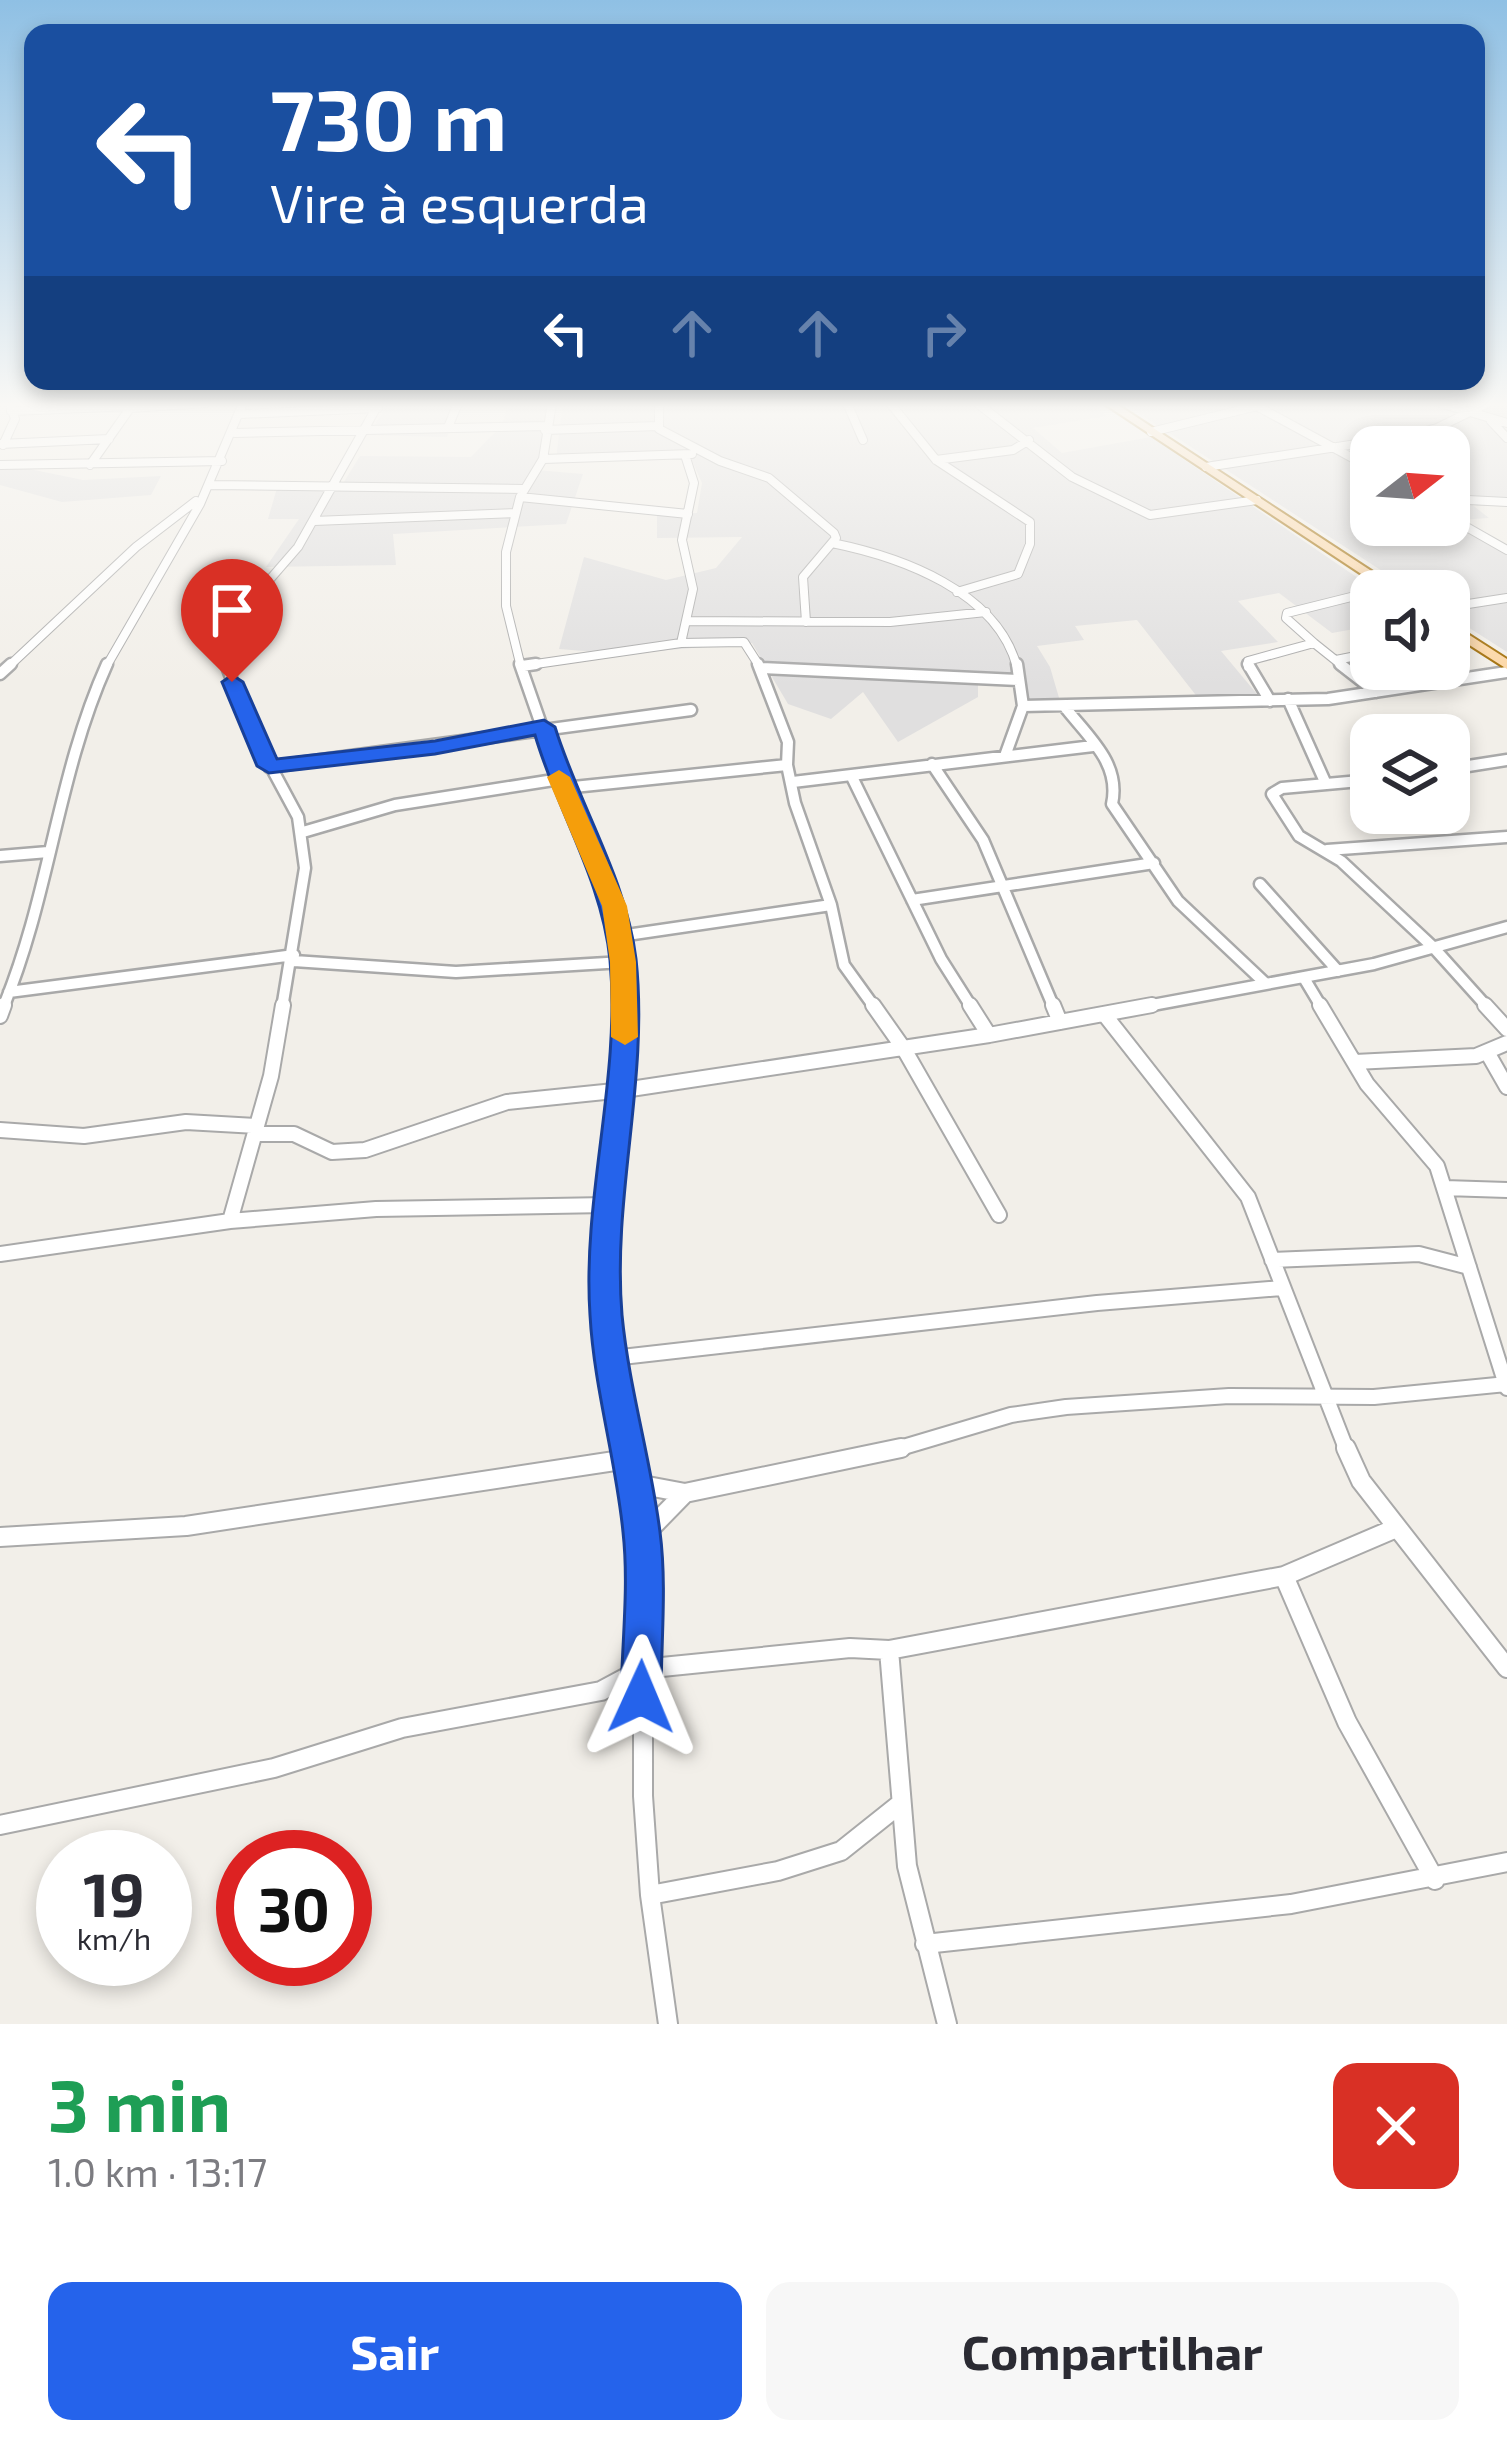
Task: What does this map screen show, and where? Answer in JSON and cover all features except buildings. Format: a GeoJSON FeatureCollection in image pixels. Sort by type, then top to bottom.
{"type":"FeatureCollection","features":[{"type":"Feature","properties":{"kind":"main road"},"geometry":{"type":"LineString","coordinates":[[1253,497],[1363,570]]}},
{"type":"Feature","properties":{"kind":"main road"},"geometry":{"type":"LineString","coordinates":[[1470,643],[1507,668]]}},
{"type":"Feature","properties":{"kind":"street"},"geometry":{"type":"LineString","coordinates":[[0,674],[136,547],[200,497]]}},
{"type":"Feature","properties":{"kind":"street"},"geometry":{"type":"LineString","coordinates":[[0,1016],[35,927],[48,852],[72,762],[107,665],[201,497]]}},
{"type":"Feature","properties":{"kind":"street"},"geometry":{"type":"LineString","coordinates":[[230,1220],[256,1130],[294,958],[305,868],[303,832],[269,766],[219,646],[254,633],[265,584],[314,521],[326,497]]}},
{"type":"Feature","properties":{"kind":"street"},"geometry":{"type":"LineString","coordinates":[[521,497],[506,552],[510,634],[562,784],[614,906],[623,962],[624,1090],[607,1205],[606,1315],[643,1536],[641,1742],[650,1895],[668,2024]]}},
{"type":"Feature","properties":{"kind":"street"},"geometry":{"type":"LineString","coordinates":[[551,497],[688,514]]}},
{"type":"Feature","properties":{"kind":"street"},"geometry":{"type":"LineString","coordinates":[[681,644],[693,589],[682,540],[691,497]]}},
{"type":"Feature","properties":{"kind":"street"},"geometry":{"type":"LineString","coordinates":[[794,497],[834,533],[832,543],[803,578],[806,622]]}},
{"type":"Feature","properties":{"kind":"street"},"geometry":{"type":"LineString","coordinates":[[956,592],[1018,574],[1030,544],[1030,523],[992,497]]}},
{"type":"Feature","properties":{"kind":"street"},"geometry":{"type":"LineString","coordinates":[[1114,497],[1155,517],[1257,500]]}},
{"type":"Feature","properties":{"kind":"street"},"geometry":{"type":"LineString","coordinates":[[1470,500],[1507,502]]}},
{"type":"Feature","properties":{"kind":"street"},"geometry":{"type":"LineString","coordinates":[[314,521],[515,513]]}},
{"type":"Feature","properties":{"kind":"street"},"geometry":{"type":"LineString","coordinates":[[1470,530],[1507,550]]}},
{"type":"Feature","properties":{"kind":"street"},"geometry":{"type":"LineString","coordinates":[[832,543],[882,553],[975,599],[986,612],[1016,660],[1023,706],[1005,756]]}},
{"type":"Feature","properties":{"kind":"street"},"geometry":{"type":"LineString","coordinates":[[1350,597],[1287,613],[1286,618],[1376,692]]}},
{"type":"Feature","properties":{"kind":"street"},"geometry":{"type":"LineString","coordinates":[[1470,604],[1507,598]]}},
{"type":"Feature","properties":{"kind":"street"},"geometry":{"type":"LineString","coordinates":[[686,621],[904,622],[986,612]]}},
{"type":"Feature","properties":{"kind":"street"},"geometry":{"type":"LineString","coordinates":[[522,666],[681,644],[744,642],[761,668],[788,742],[787,765],[803,833],[831,905],[850,978],[904,1049],[999,1215]]}},
{"type":"Feature","properties":{"kind":"street"},"geometry":{"type":"LineString","coordinates":[[1270,701],[1248,670],[1248,661],[1314,643]]}},
{"type":"Feature","properties":{"kind":"street"},"geometry":{"type":"LineString","coordinates":[[1336,660],[1350,657]]}},
{"type":"Feature","properties":{"kind":"street"},"geometry":{"type":"LineString","coordinates":[[761,668],[1019,680]]}},
{"type":"Feature","properties":{"kind":"street"},"geometry":{"type":"LineString","coordinates":[[1023,706],[1270,701],[1376,692],[1507,668]]}},
{"type":"Feature","properties":{"kind":"street"},"geometry":{"type":"LineString","coordinates":[[1288,699],[1326,784]]}},
{"type":"Feature","properties":{"kind":"street"},"geometry":{"type":"LineString","coordinates":[[1064,706],[1115,773],[1112,804],[1185,909],[1265,983]]}},
{"type":"Feature","properties":{"kind":"street"},"geometry":{"type":"LineString","coordinates":[[269,766],[435,748],[544,727],[691,710]]}},
{"type":"Feature","properties":{"kind":"street"},"geometry":{"type":"LineString","coordinates":[[793,782],[1093,746]]}},
{"type":"Feature","properties":{"kind":"street"},"geometry":{"type":"LineString","coordinates":[[1470,766],[1507,760]]}},
{"type":"Feature","properties":{"kind":"street"},"geometry":{"type":"LineString","coordinates":[[932,764],[983,841],[1060,1022]]}},
{"type":"Feature","properties":{"kind":"street"},"geometry":{"type":"LineString","coordinates":[[303,832],[394,805],[562,784],[787,765]]}},
{"type":"Feature","properties":{"kind":"street"},"geometry":{"type":"LineString","coordinates":[[851,775],[941,959],[989,1035]]}},
{"type":"Feature","properties":{"kind":"street"},"geometry":{"type":"LineString","coordinates":[[1350,782],[1282,788],[1272,794],[1294,831],[1326,850],[1434,948],[1507,1029]]}},
{"type":"Feature","properties":{"kind":"street"},"geometry":{"type":"LineString","coordinates":[[1326,850],[1507,837]]}},
{"type":"Feature","properties":{"kind":"street"},"geometry":{"type":"LineString","coordinates":[[0,856],[48,852]]}},
{"type":"Feature","properties":{"kind":"street"},"geometry":{"type":"LineString","coordinates":[[913,900],[1154,863]]}},
{"type":"Feature","properties":{"kind":"street"},"geometry":{"type":"LineString","coordinates":[[1260,884],[1338,971]]}},
{"type":"Feature","properties":{"kind":"street"},"geometry":{"type":"LineString","coordinates":[[620,936],[831,905]]}},
{"type":"Feature","properties":{"kind":"street"},"geometry":{"type":"LineString","coordinates":[[0,1130],[84,1136],[186,1122],[294,1134],[332,1151],[365,1150],[507,1102],[624,1090],[989,1035],[1338,971],[1507,927]]}},
{"type":"Feature","properties":{"kind":"street"},"geometry":{"type":"LineString","coordinates":[[9,992],[294,958],[457,972],[623,962]]}},
{"type":"Feature","properties":{"kind":"street"},"geometry":{"type":"LineString","coordinates":[[637,1484],[685,1493],[893,1450],[1011,1415],[1229,1396],[1323,1399],[1506,1385],[1444,1188],[1426,1149],[1379,1100],[1304,978]]}},
{"type":"Feature","properties":{"kind":"street"},"geometry":{"type":"LineString","coordinates":[[1104,1014],[1248,1196],[1323,1399],[1361,1481],[1507,1668]]}},
{"type":"Feature","properties":{"kind":"street"},"geometry":{"type":"LineString","coordinates":[[1354,1063],[1487,1052],[1507,1042]]}},
{"type":"Feature","properties":{"kind":"street"},"geometry":{"type":"LineString","coordinates":[[1487,1052],[1507,1087]]}},
{"type":"Feature","properties":{"kind":"street"},"geometry":{"type":"LineString","coordinates":[[1444,1188],[1507,1190]]}},
{"type":"Feature","properties":{"kind":"street"},"geometry":{"type":"LineString","coordinates":[[0,1255],[230,1220],[376,1209],[607,1205]]}},
{"type":"Feature","properties":{"kind":"street"},"geometry":{"type":"LineString","coordinates":[[1272,1260],[1419,1254],[1469,1267]]}},
{"type":"Feature","properties":{"kind":"street"},"geometry":{"type":"LineString","coordinates":[[613,1358],[1097,1303],[1282,1288]]}},
{"type":"Feature","properties":{"kind":"street"},"geometry":{"type":"LineString","coordinates":[[0,1537],[186,1526],[628,1459]]}},
{"type":"Feature","properties":{"kind":"street"},"geometry":{"type":"LineString","coordinates":[[643,1536],[685,1493]]}},
{"type":"Feature","properties":{"kind":"street"},"geometry":{"type":"LineString","coordinates":[[0,1825],[274,1768],[402,1728],[601,1690],[642,1669],[850,1648],[889,1650],[1284,1576],[1394,1529]]}},
{"type":"Feature","properties":{"kind":"street"},"geometry":{"type":"LineString","coordinates":[[1284,1576],[1347,1721],[1435,1880]]}},
{"type":"Feature","properties":{"kind":"street"},"geometry":{"type":"LineString","coordinates":[[889,1650],[900,1804],[925,1944],[947,2024]]}},
{"type":"Feature","properties":{"kind":"street"},"geometry":{"type":"LineString","coordinates":[[650,1895],[778,1871],[841,1851],[900,1804]]}},
{"type":"Feature","properties":{"kind":"street"},"geometry":{"type":"LineString","coordinates":[[925,1944],[1239,1913],[1435,1880],[1507,1862]]}},
{"type":"Feature","properties":{"kind":"shaded area"},"geometry":{"type":"Polygon","coordinates":[[[45,497],[120,497],[62,502],[45,497]]]}},
{"type":"Feature","properties":{"kind":"shaded area"},"geometry":{"type":"Polygon","coordinates":[[[274,497],[575,497],[566,524],[393,534],[396,565],[266,567],[299,519],[268,519],[274,497]]]}},
{"type":"Feature","properties":{"kind":"shaded area"},"geometry":{"type":"Polygon","coordinates":[[[700,497],[1240,497],[1350,573],[1350,630],[1332,633],[1279,593],[1238,601],[1278,642],[1221,651],[1262,700],[1202,703],[1137,620],[1075,626],[1084,640],[1037,646],[1050,667],[1062,708],[1023,708],[1020,678],[978,680],[978,697],[898,742],[863,692],[831,719],[788,704],[752,643],[621,654],[559,649],[584,557],[666,580],[716,568],[742,537],[657,538],[657,515],[697,513],[700,497]]]}},
{"type":"Feature","properties":{"kind":"shaded area"},"geometry":{"type":"Polygon","coordinates":[[[1269,497],[1350,497],[1350,546],[1470,546],[1470,533],[1507,554],[1507,652],[1470,628],[1470,570],[1381,570],[1269,497]]]}},
{"type":"Feature","properties":{"kind":"shaded area"},"geometry":{"type":"Polygon","coordinates":[[[1470,497],[1507,497],[1470,500],[1470,497]]]}},
{"type":"Feature","properties":{"kind":"shaded area"},"geometry":{"type":"Polygon","coordinates":[[[1470,503],[1489,518],[1470,519],[1470,503]]]}},
{"type":"Feature","properties":{"kind":"slow traffic"},"geometry":{"type":"LineString","coordinates":[[559,777],[614,906],[626,994],[625,1037]]}},
{"type":"Feature","properties":{"kind":"route"},"geometry":{"type":"LineString","coordinates":[[232,682],[269,766],[435,748],[544,727],[560,779],[614,906],[623,962],[624,1090],[607,1205],[606,1315],[643,1536],[641,1697]]}}]}
